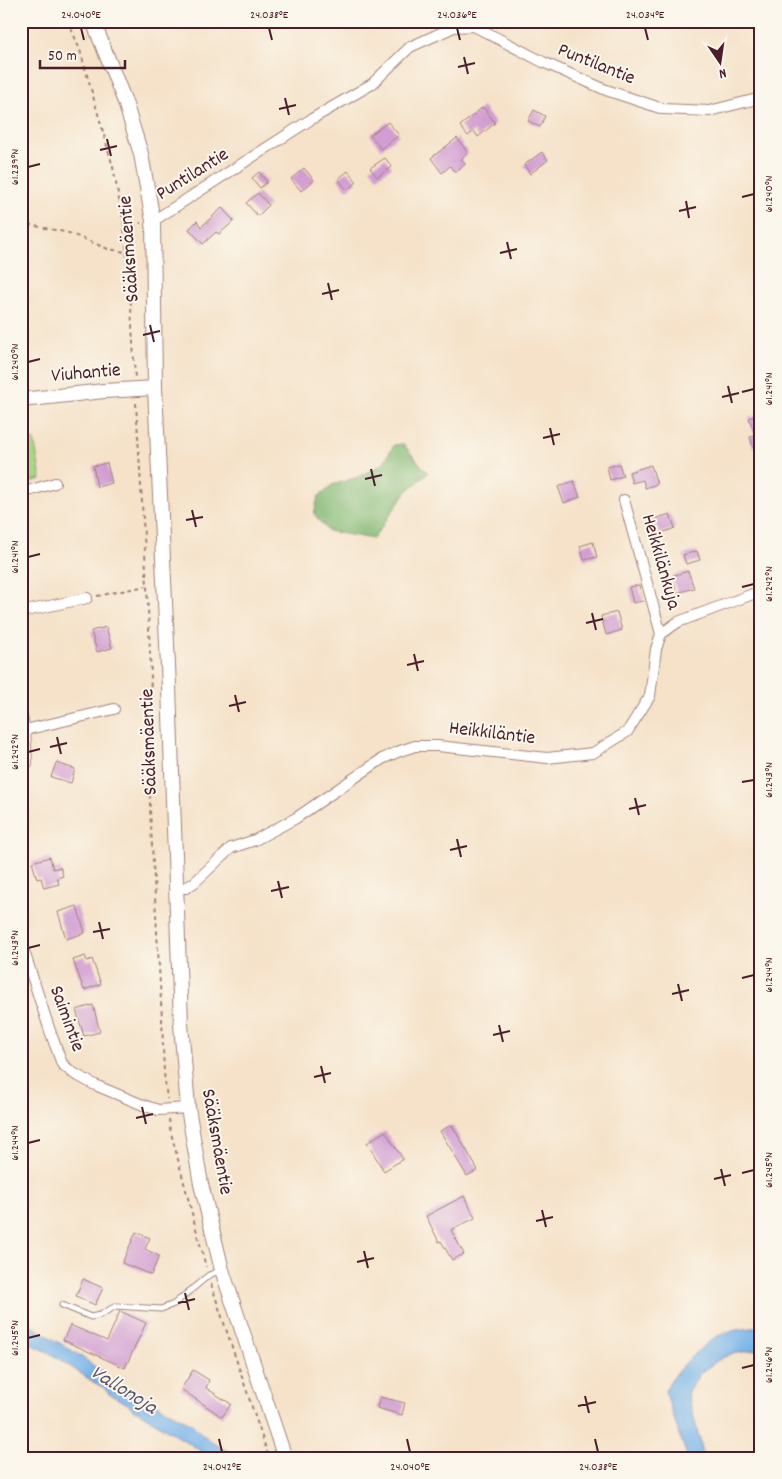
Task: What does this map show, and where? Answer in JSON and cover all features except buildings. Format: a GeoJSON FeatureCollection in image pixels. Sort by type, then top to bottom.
{"type":"FeatureCollection","features":[{"type":"Feature","properties":{"kind":"street","name":"Sääksmäentie"},"geometry":{"type":"LineString","coordinates":[[93,21],[126,102],[140,154],[153,221],[155,388],[181,1024],[188,1108],[201,1184],[222,1270],[285,1458]]}},
{"type":"Feature","properties":{"kind":"street","name":"Puntilantie"},"geometry":{"type":"LineString","coordinates":[[153,221],[310,120],[372,84],[410,47],[454,27],[474,24],[543,62],[606,90],[663,109],[709,111],[761,98]]}},
{"type":"Feature","properties":{"kind":"street","name":"Viuhantie"},"geometry":{"type":"LineString","coordinates":[[21,400],[104,391],[155,388]]}},
{"type":"Feature","properties":{"kind":"street"},"geometry":{"type":"LineString","coordinates":[[21,493],[55,484]]}},
{"type":"Feature","properties":{"kind":"street","name":"Heikkilänkuja"},"geometry":{"type":"LineString","coordinates":[[624,500],[662,634]]}},
{"type":"Feature","properties":{"kind":"street"},"geometry":{"type":"LineString","coordinates":[[662,634],[678,622],[761,591]]}},
{"type":"Feature","properties":{"kind":"street"},"geometry":{"type":"LineString","coordinates":[[21,612],[87,598]]}},
{"type":"Feature","properties":{"kind":"street","name":"Heikkiläntie"},"geometry":{"type":"LineString","coordinates":[[175,888],[186,888],[231,848],[255,840],[296,818],[382,759],[400,750],[416,746],[438,746],[547,758],[593,753],[627,732],[650,696],[656,649],[662,634]]}},
{"type":"Feature","properties":{"kind":"street"},"geometry":{"type":"LineString","coordinates":[[25,730],[114,709]]}},
{"type":"Feature","properties":{"kind":"street"},"geometry":{"type":"LineString","coordinates":[[21,713],[25,730],[27,763]]}},
{"type":"Feature","properties":{"kind":"street","name":"Saimintie"},"geometry":{"type":"LineString","coordinates":[[21,942],[62,1064],[72,1073],[95,1085],[144,1106],[158,1110],[188,1108]]}},
{"type":"Feature","properties":{"kind":"lane"},"geometry":{"type":"LineString","coordinates":[[62,1305],[91,1316],[100,1316],[116,1306],[161,1309],[174,1304],[208,1275],[222,1270]]}},
{"type":"Feature","properties":{"kind":"path"},"geometry":{"type":"LineString","coordinates":[[68,21],[80,50],[98,108],[113,167],[124,226],[147,586],[151,674],[149,732],[150,810],[164,1072],[170,1129],[208,1275],[269,1458]]}},
{"type":"Feature","properties":{"kind":"path"},"geometry":{"type":"LineString","coordinates":[[21,221],[26,224],[70,233],[108,249],[126,252]]}},
{"type":"Feature","properties":{"kind":"path"},"geometry":{"type":"LineString","coordinates":[[124,226],[153,221]]}},
{"type":"Feature","properties":{"kind":"path"},"geometry":{"type":"LineString","coordinates":[[87,598],[147,586]]}},
{"type":"Feature","properties":{"kind":"path"},"geometry":{"type":"LineString","coordinates":[[21,830],[27,817],[27,763]]}},
{"type":"Feature","properties":{"kind":"green space"},"geometry":{"type":"Polygon","coordinates":[[[34,440],[41,479],[21,484],[21,443],[34,440]]]}},
{"type":"Feature","properties":{"kind":"green space"},"geometry":{"type":"Polygon","coordinates":[[[403,444],[428,473],[406,492],[373,539],[328,531],[314,514],[318,497],[332,485],[358,477],[383,464],[394,445],[403,444]]]}},
{"type":"Feature","properties":{"kind":"water","name":"Vallonoja"},"geometry":{"type":"Polygon","coordinates":[[[21,1317],[105,1373],[113,1383],[134,1395],[150,1398],[163,1408],[192,1424],[203,1435],[220,1447],[240,1458],[209,1458],[203,1452],[133,1410],[128,1404],[109,1394],[103,1387],[50,1353],[29,1343],[28,1338],[21,1332],[21,1317]]]}},
{"type":"Feature","properties":{"kind":"water"},"geometry":{"type":"Polygon","coordinates":[[[761,1327],[761,1349],[731,1354],[720,1359],[701,1372],[687,1393],[701,1444],[702,1458],[688,1458],[665,1390],[688,1360],[703,1346],[718,1336],[728,1332],[761,1327]]]}}]}
